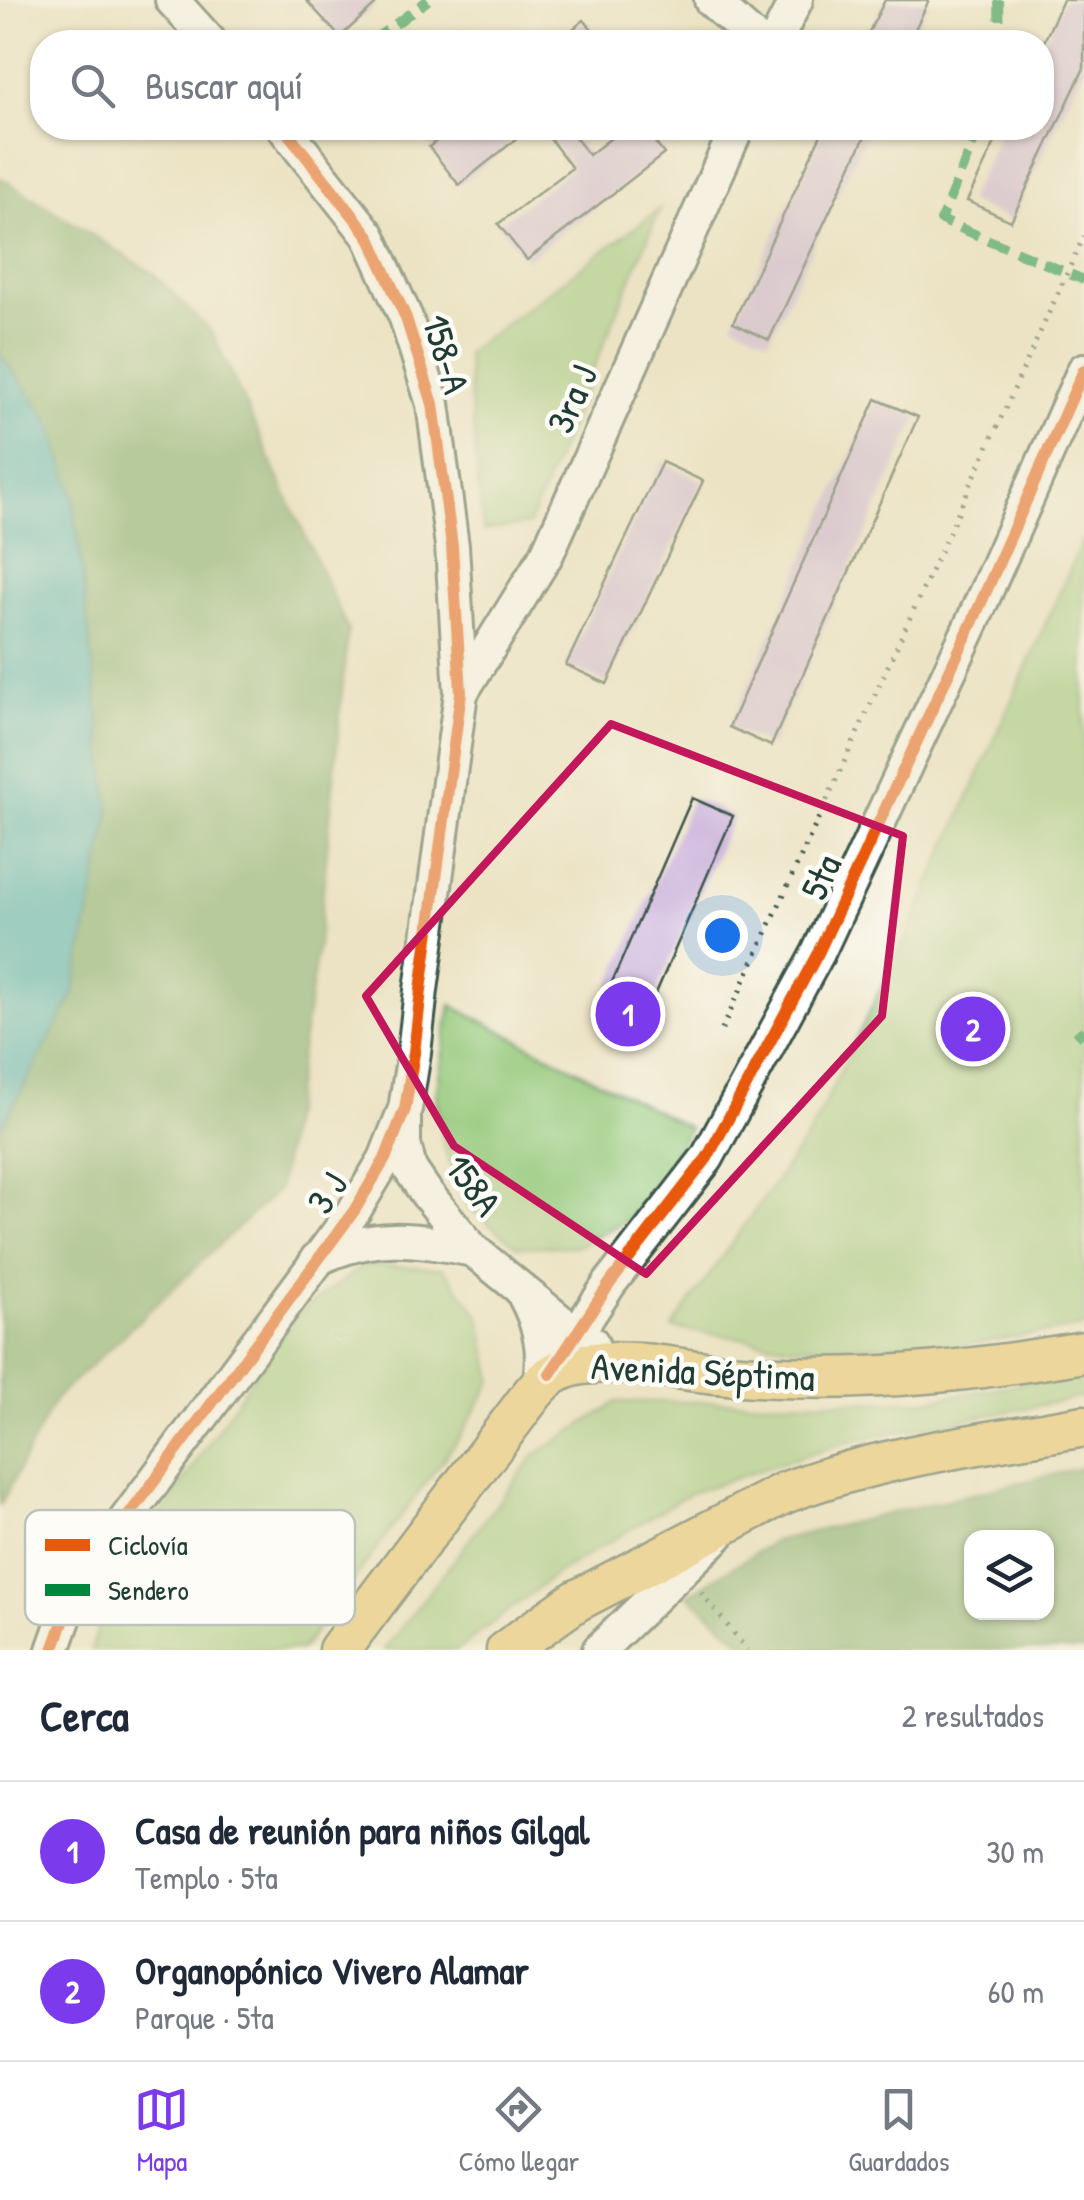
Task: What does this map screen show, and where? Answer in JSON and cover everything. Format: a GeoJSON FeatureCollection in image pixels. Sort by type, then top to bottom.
{"type":"FeatureCollection","features":[{"type":"Feature","properties":{"kind":"main road","name":"Avenida Séptima"},"geometry":{"type":"LineString","coordinates":[[339,1650],[544,1380],[579,1364],[650,1363],[721,1374],[823,1378],[994,1368],[1084,1352]]}},
{"type":"Feature","properties":{"kind":"main road"},"geometry":{"type":"LineString","coordinates":[[507,1650],[576,1602],[784,1493],[818,1480],[910,1457],[1084,1426]]}},
{"type":"Feature","properties":{"kind":"street"},"geometry":{"type":"LineString","coordinates":[[172,0],[199,30]]}},
{"type":"Feature","properties":{"kind":"street"},"geometry":{"type":"LineString","coordinates":[[711,0],[745,30]]}},
{"type":"Feature","properties":{"kind":"street"},"geometry":{"type":"LineString","coordinates":[[781,30],[796,0]]}},
{"type":"Feature","properties":{"kind":"street","name":"158-A"},"geometry":{"type":"LineString","coordinates":[[293,140],[368,236],[406,318],[433,404],[452,546],[461,693]]}},
{"type":"Feature","properties":{"kind":"street","name":"3ra J"},"geometry":{"type":"LineString","coordinates":[[461,693],[547,554],[732,140]]}},
{"type":"Feature","properties":{"kind":"street","name":"5ta"},"geometry":{"type":"LineString","coordinates":[[544,1380],[610,1282],[707,1158],[818,954],[1084,370]]}},
{"type":"Feature","properties":{"kind":"street","name":"3 J"},"geometry":{"type":"LineString","coordinates":[[134,1510],[362,1198],[385,1158],[404,1108],[414,1053],[461,693]]}},
{"type":"Feature","properties":{"kind":"street","name":"158A"},"geometry":{"type":"LineString","coordinates":[[404,1108],[404,1144],[410,1170],[473,1250],[521,1289],[538,1322],[544,1380]]}},
{"type":"Feature","properties":{"kind":"street","name":"158A"},"geometry":{"type":"LineString","coordinates":[[317,1259],[344,1246],[400,1239],[473,1250]]}},
{"type":"Feature","properties":{"kind":"street"},"geometry":{"type":"LineString","coordinates":[[521,1289],[549,1296],[571,1296],[592,1292],[610,1282]]}},
{"type":"Feature","properties":{"kind":"street"},"geometry":{"type":"LineString","coordinates":[[521,1289],[598,1347],[650,1363]]}},
{"type":"Feature","properties":{"kind":"street"},"geometry":{"type":"LineString","coordinates":[[599,1650],[739,1516]]}},
{"type":"Feature","properties":{"kind":"street","name":"3 J"},"geometry":{"type":"LineString","coordinates":[[53,1650],[62,1625]]}},
{"type":"Feature","properties":{"kind":"path"},"geometry":{"type":"LineString","coordinates":[[722,1030],[1084,236]]}},
{"type":"Feature","properties":{"kind":"path"},"geometry":{"type":"LineString","coordinates":[[692,1580],[747,1650]]}},
{"type":"Feature","properties":{"kind":"highlighted area"},"geometry":{"type":"Polygon","coordinates":[[[611,724],[903,836],[882,1016],[646,1274],[454,1146],[366,996],[611,724]]]}},
{"type":"Feature","properties":{"kind":"green space"},"geometry":{"type":"Polygon","coordinates":[[[0,177],[154,274],[213,334],[348,630],[318,945],[279,1189],[55,1399],[0,1506],[0,177]]]}},
{"type":"Feature","properties":{"kind":"green space"},"geometry":{"type":"Polygon","coordinates":[[[660,209],[529,524],[483,531],[466,353],[660,209]]]}},
{"type":"Feature","properties":{"kind":"green space"},"geometry":{"type":"Polygon","coordinates":[[[1084,537],[1084,1327],[964,1345],[792,1346],[672,1328],[811,1131],[911,927],[1084,537]]]}},
{"type":"Feature","properties":{"kind":"green space"},"geometry":{"type":"Polygon","coordinates":[[[451,1005],[689,1128],[641,1212],[579,1246],[518,1247],[469,1208],[443,1146],[436,1095],[451,1005]]]}},
{"type":"Feature","properties":{"kind":"green space"},"geometry":{"type":"Polygon","coordinates":[[[364,1265],[443,1268],[480,1316],[493,1380],[462,1434],[355,1578],[355,1510],[164,1510],[292,1318],[364,1265]]]}},
{"type":"Feature","properties":{"kind":"green space"},"geometry":{"type":"Polygon","coordinates":[[[1084,1372],[1084,1397],[849,1441],[690,1493],[556,1574],[457,1650],[384,1650],[534,1456],[617,1402],[920,1401],[1084,1372]]]}},
{"type":"Feature","properties":{"kind":"green space"},"geometry":{"type":"Polygon","coordinates":[[[1084,1467],[1084,1650],[751,1650],[688,1595],[774,1541],[1084,1467]]]}},
{"type":"Feature","properties":{"kind":"green space"},"geometry":{"type":"Polygon","coordinates":[[[99,1625],[320,1625],[301,1650],[91,1650],[99,1625]]]}},
{"type":"Feature","properties":{"kind":"water"},"geometry":{"type":"Polygon","coordinates":[[[0,354],[51,422],[73,494],[110,813],[73,996],[0,1130],[2,840],[0,354]]]}},
{"type":"Feature","properties":{"kind":"building"},"geometry":{"type":"Polygon","coordinates":[[[306,0],[371,0],[375,5],[348,30],[334,30],[306,0]]]}},
{"type":"Feature","properties":{"kind":"building"},"geometry":{"type":"Polygon","coordinates":[[[885,0],[929,0],[915,30],[870,30],[885,0]]]}},
{"type":"Feature","properties":{"kind":"building"},"geometry":{"type":"Polygon","coordinates":[[[1063,0],[1084,0],[1084,68],[1054,131],[1054,30],[1049,30],[1063,0]]]}},
{"type":"Feature","properties":{"kind":"building"},"geometry":{"type":"Polygon","coordinates":[[[584,20],[593,30],[572,30],[584,20]]]}},
{"type":"Feature","properties":{"kind":"building"},"geometry":{"type":"Polygon","coordinates":[[[437,140],[515,140],[459,185],[429,147],[437,140]]]}},
{"type":"Feature","properties":{"kind":"building"},"geometry":{"type":"Polygon","coordinates":[[[551,140],[577,140],[589,155],[608,140],[653,140],[664,154],[527,260],[498,224],[572,168],[551,140]]]}},
{"type":"Feature","properties":{"kind":"building"},"geometry":{"type":"Polygon","coordinates":[[[818,140],[863,140],[769,340],[733,323],[818,140]]]}},
{"type":"Feature","properties":{"kind":"building"},"geometry":{"type":"Polygon","coordinates":[[[996,140],[1050,140],[1011,221],[967,201],[996,140]]]}},
{"type":"Feature","properties":{"kind":"building"},"geometry":{"type":"Polygon","coordinates":[[[876,399],[918,417],[771,746],[729,727],[876,399]]]}},
{"type":"Feature","properties":{"kind":"building"},"geometry":{"type":"Polygon","coordinates":[[[662,462],[703,481],[607,684],[566,665],[662,462]]]}},
{"type":"Feature","properties":{"kind":"building"},"geometry":{"type":"Polygon","coordinates":[[[692,798],[733,816],[643,1023],[602,1005],[692,798]]]}},
{"type":"Feature","properties":{"kind":"marked path"},"geometry":{"type":"LineString","coordinates":[[387,30],[428,0]]}},
{"type":"Feature","properties":{"kind":"marked path"},"geometry":{"type":"LineString","coordinates":[[999,0],[1000,30]]}},
{"type":"Feature","properties":{"kind":"marked path"},"geometry":{"type":"LineString","coordinates":[[974,140],[941,220],[1084,280]]}},
{"type":"Feature","properties":{"kind":"marked path"},"geometry":{"type":"LineString","coordinates":[[1076,1037],[1084,1030]]}},
{"type":"Feature","properties":{"kind":"cycle path"},"geometry":{"type":"LineString","coordinates":[[133,1510],[354,1211],[385,1159],[405,1109],[461,693],[452,546],[433,404],[406,318],[369,236],[293,140]]}},
{"type":"Feature","properties":{"kind":"cycle path"},"geometry":{"type":"LineString","coordinates":[[550,1374],[610,1283],[707,1158],[818,953],[972,623],[1084,370]]}},
{"type":"Feature","properties":{"kind":"cycle path"},"geometry":{"type":"LineString","coordinates":[[53,1650],[62,1625]]}},
{"type":"Feature","properties":{"kind":"place","name":"Casa de reunión para niños Gilgal"},"geometry":{"type":"Point","coordinates":[628,1014]}},
{"type":"Feature","properties":{"kind":"place","name":"Organopónico Vivero Alamar"},"geometry":{"type":"Point","coordinates":[973,1029]}}]}
